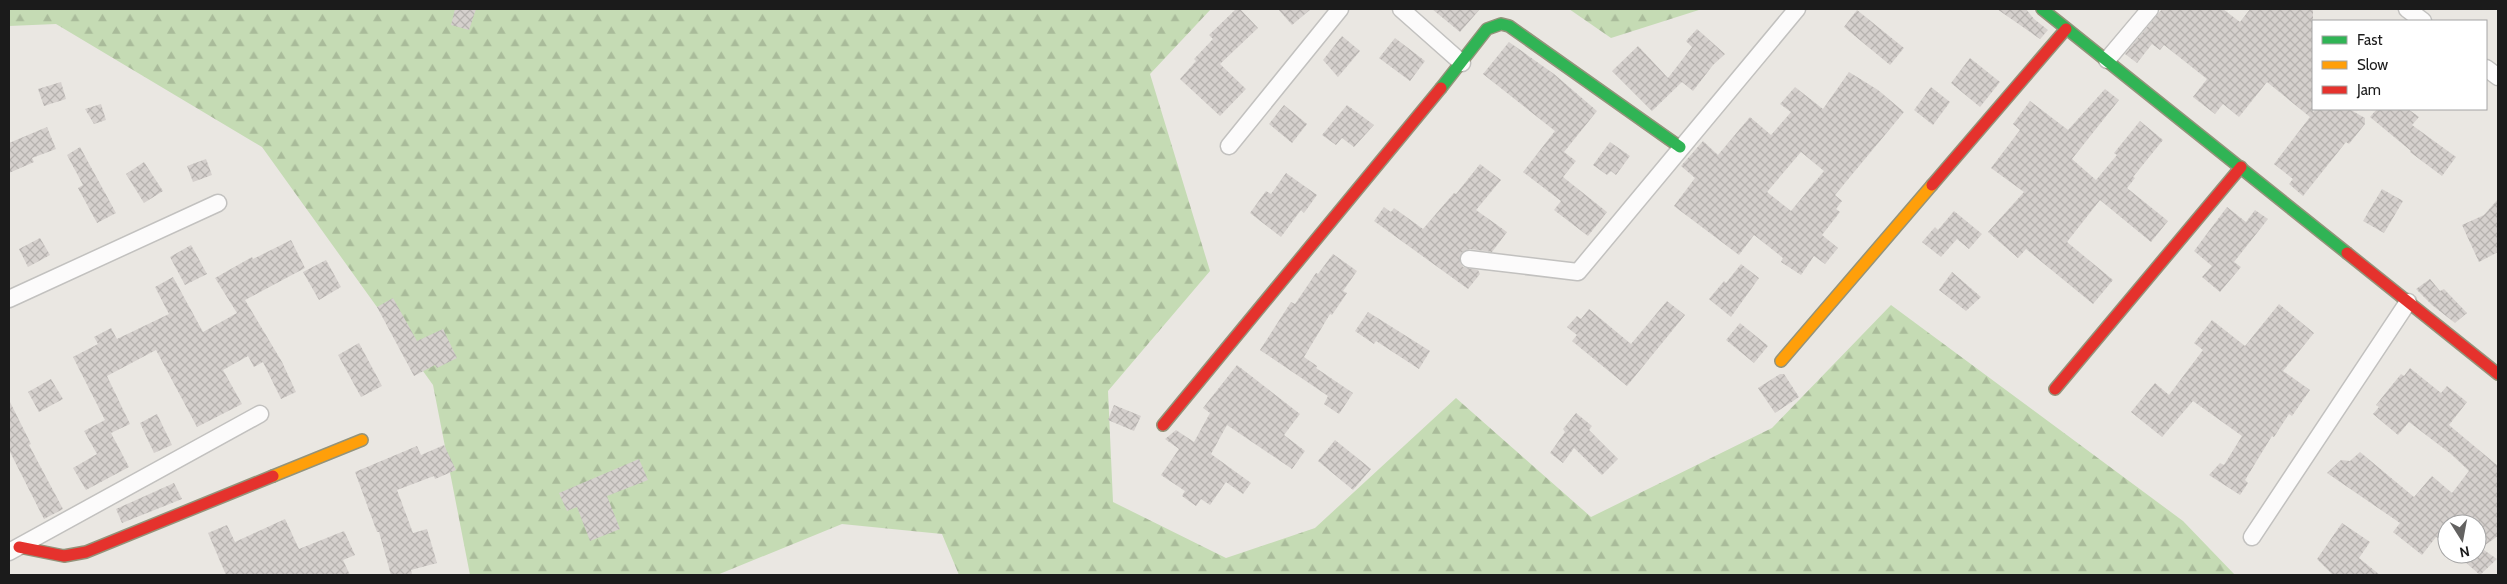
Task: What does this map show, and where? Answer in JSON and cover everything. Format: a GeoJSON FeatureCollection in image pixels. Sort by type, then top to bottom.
{"type":"FeatureCollection","features":[{"type":"Feature","properties":{"kind":"street"},"geometry":{"type":"LineString","coordinates":[[1229,146],[1340,9]]}},
{"type":"Feature","properties":{"kind":"street"},"geometry":{"type":"LineString","coordinates":[[1401,9],[1462,63]]}},
{"type":"Feature","properties":{"kind":"street"},"geometry":{"type":"LineString","coordinates":[[1469,259],[1578,272],[1680,147],[1710,115],[1797,9]]}},
{"type":"Feature","properties":{"kind":"street"},"geometry":{"type":"LineString","coordinates":[[2042,9],[2498,374]]}},
{"type":"Feature","properties":{"kind":"street"},"geometry":{"type":"LineString","coordinates":[[2107,60],[2150,9]]}},
{"type":"Feature","properties":{"kind":"street"},"geometry":{"type":"LineString","coordinates":[[2407,9],[2422,20]]}},
{"type":"Feature","properties":{"kind":"street"},"geometry":{"type":"LineString","coordinates":[[1164,424],[1462,63],[1489,26],[1500,23],[1509,26],[1680,147]]}},
{"type":"Feature","properties":{"kind":"street"},"geometry":{"type":"LineString","coordinates":[[1781,360],[2066,28]]}},
{"type":"Feature","properties":{"kind":"street"},"geometry":{"type":"LineString","coordinates":[[2487,69],[2498,78]]}},
{"type":"Feature","properties":{"kind":"street"},"geometry":{"type":"LineString","coordinates":[[2055,389],[2241,167]]}},
{"type":"Feature","properties":{"kind":"street"},"geometry":{"type":"LineString","coordinates":[[9,299],[218,203]]}},
{"type":"Feature","properties":{"kind":"street"},"geometry":{"type":"LineString","coordinates":[[2252,537],[2408,302]]}},
{"type":"Feature","properties":{"kind":"street"},"geometry":{"type":"LineString","coordinates":[[14,550],[260,414]]}},
{"type":"Feature","properties":{"kind":"street"},"geometry":{"type":"LineString","coordinates":[[14,550],[64,556],[86,552],[362,440]]}},
{"type":"Feature","properties":{"kind":"green space"},"geometry":{"type":"Polygon","coordinates":[[[9,9],[1211,9],[1150,74],[1210,271],[1108,391],[1113,502],[1226,558],[1315,528],[1456,398],[1591,517],[1772,428],[1891,305],[2183,521],[2235,575],[959,575],[942,534],[842,524],[717,575],[470,575],[433,385],[262,147],[56,24],[9,26],[9,9]]]}},
{"type":"Feature","properties":{"kind":"green space"},"geometry":{"type":"Polygon","coordinates":[[[1569,9],[1702,9],[1611,38],[1569,9]]]}},
{"type":"Feature","properties":{"kind":"building"},"geometry":{"type":"Polygon","coordinates":[[[455,9],[476,9],[469,30],[451,25],[455,9]]]}},
{"type":"Feature","properties":{"kind":"building"},"geometry":{"type":"Polygon","coordinates":[[[1236,9],[1240,9],[1258,28],[1220,64],[1246,89],[1220,116],[1180,79],[1196,61],[1194,59],[1213,39],[1209,35],[1236,9]]]}},
{"type":"Feature","properties":{"kind":"building"},"geometry":{"type":"Polygon","coordinates":[[[1278,9],[1311,9],[1292,25],[1278,9]]]}},
{"type":"Feature","properties":{"kind":"building"},"geometry":{"type":"Polygon","coordinates":[[[1432,9],[1480,9],[1460,32],[1432,9]]]}},
{"type":"Feature","properties":{"kind":"building"},"geometry":{"type":"Polygon","coordinates":[[[1997,9],[2026,9],[2034,19],[2048,30],[2040,39],[1997,9]]]}},
{"type":"Feature","properties":{"kind":"building"},"geometry":{"type":"Polygon","coordinates":[[[2162,9],[2223,9],[2240,22],[2250,9],[2313,9],[2312,110],[2313,112],[2315,110],[2351,110],[2365,118],[2365,124],[2349,144],[2346,142],[2303,196],[2289,184],[2293,179],[2274,164],[2310,117],[2267,82],[2239,117],[2223,104],[2215,114],[2193,97],[2207,79],[2164,45],[2160,50],[2152,44],[2137,63],[2125,54],[2162,9]]]}},
{"type":"Feature","properties":{"kind":"building"},"geometry":{"type":"Polygon","coordinates":[[[1857,10],[1904,48],[1890,65],[1844,27],[1857,10]]]}},
{"type":"Feature","properties":{"kind":"building"},"geometry":{"type":"Polygon","coordinates":[[[1697,29],[1725,54],[1713,65],[1693,91],[1682,82],[1652,111],[1612,71],[1638,46],[1668,78],[1692,47],[1686,41],[1697,29]]]}},
{"type":"Feature","properties":{"kind":"building"},"geometry":{"type":"Polygon","coordinates":[[[1342,36],[1360,51],[1338,77],[1323,60],[1342,36]]]}},
{"type":"Feature","properties":{"kind":"building"},"geometry":{"type":"Polygon","coordinates":[[[1395,38],[1425,61],[1410,81],[1379,58],[1395,38]]]}},
{"type":"Feature","properties":{"kind":"building"},"geometry":{"type":"Polygon","coordinates":[[[1509,42],[1554,74],[1597,111],[1564,152],[1576,161],[1563,177],[1607,212],[1588,236],[1554,210],[1561,201],[1523,172],[1555,131],[1483,74],[1509,42]]]}},
{"type":"Feature","properties":{"kind":"building"},"geometry":{"type":"Polygon","coordinates":[[[1970,58],[2000,82],[1980,107],[1951,83],[1970,58]]]}},
{"type":"Feature","properties":{"kind":"building"},"geometry":{"type":"Polygon","coordinates":[[[1849,72],[1878,90],[1904,112],[1835,195],[1842,201],[1836,209],[1840,212],[1822,235],[1838,248],[1825,264],[1814,256],[1801,275],[1781,262],[1783,258],[1754,235],[1739,255],[1674,206],[1695,178],[1681,166],[1703,141],[1718,155],[1750,117],[1771,135],[1791,112],[1780,104],[1795,87],[1823,109],[1849,72]],[[1801,152],[1767,192],[1791,211],[1824,171],[1801,152]]]}},
{"type":"Feature","properties":{"kind":"building"},"geometry":{"type":"Polygon","coordinates":[[[61,82],[66,99],[44,106],[38,89],[61,82]]]}},
{"type":"Feature","properties":{"kind":"building"},"geometry":{"type":"Polygon","coordinates":[[[1931,87],[1950,102],[1933,125],[1914,110],[1931,87]]]}},
{"type":"Feature","properties":{"kind":"building"},"geometry":{"type":"Polygon","coordinates":[[[2105,89],[2119,100],[2072,159],[2096,180],[2117,155],[2114,153],[2140,121],[2163,140],[2133,177],[2135,178],[2127,188],[2168,221],[2151,242],[2100,200],[2067,242],[2113,280],[2093,304],[2026,249],[2018,258],[1988,232],[2024,192],[1991,168],[2020,130],[2013,124],[2030,101],[2068,130],[2105,89]]]}},
{"type":"Feature","properties":{"kind":"building"},"geometry":{"type":"Polygon","coordinates":[[[101,104],[106,120],[94,124],[85,109],[101,104]]]}},
{"type":"Feature","properties":{"kind":"building"},"geometry":{"type":"Polygon","coordinates":[[[1284,105],[1307,124],[1292,143],[1269,124],[1284,105]]]}},
{"type":"Feature","properties":{"kind":"building"},"geometry":{"type":"Polygon","coordinates":[[[1347,105],[1374,125],[1354,147],[1342,138],[1336,145],[1322,135],[1347,105]]]}},
{"type":"Feature","properties":{"kind":"building"},"geometry":{"type":"Polygon","coordinates":[[[2376,110],[2409,110],[2419,117],[2412,125],[2456,157],[2442,176],[2410,152],[2370,117],[2376,110]]]}},
{"type":"Feature","properties":{"kind":"building"},"geometry":{"type":"Polygon","coordinates":[[[47,127],[56,149],[32,158],[34,162],[9,173],[9,143],[47,127]]]}},
{"type":"Feature","properties":{"kind":"building"},"geometry":{"type":"Polygon","coordinates":[[[1610,142],[1630,156],[1616,175],[1611,171],[1607,175],[1593,165],[1610,142]]]}},
{"type":"Feature","properties":{"kind":"building"},"geometry":{"type":"Polygon","coordinates":[[[80,147],[116,213],[97,223],[78,188],[83,185],[67,155],[80,147]]]}},
{"type":"Feature","properties":{"kind":"building"},"geometry":{"type":"Polygon","coordinates":[[[206,159],[212,175],[193,182],[187,166],[206,159]]]}},
{"type":"Feature","properties":{"kind":"building"},"geometry":{"type":"Polygon","coordinates":[[[144,162],[163,191],[144,203],[126,174],[144,162]]]}},
{"type":"Feature","properties":{"kind":"building"},"geometry":{"type":"Polygon","coordinates":[[[1480,164],[1501,180],[1476,210],[1507,232],[1492,252],[1470,249],[1461,253],[1460,262],[1463,267],[1478,270],[1480,274],[1468,289],[1374,221],[1384,207],[1391,212],[1394,208],[1423,229],[1454,193],[1456,194],[1480,164]]]}},
{"type":"Feature","properties":{"kind":"building"},"geometry":{"type":"Polygon","coordinates":[[[1286,173],[1317,195],[1304,213],[1301,210],[1281,237],[1250,213],[1266,191],[1271,194],[1286,173]]]}},
{"type":"Feature","properties":{"kind":"building"},"geometry":{"type":"Polygon","coordinates":[[[2382,189],[2403,201],[2384,233],[2363,221],[2382,189]]]}},
{"type":"Feature","properties":{"kind":"building"},"geometry":{"type":"Polygon","coordinates":[[[2498,199],[2498,252],[2479,262],[2462,225],[2484,215],[2498,199]]]}},
{"type":"Feature","properties":{"kind":"building"},"geometry":{"type":"Polygon","coordinates":[[[2227,207],[2246,222],[2255,210],[2268,219],[2234,262],[2241,267],[2220,292],[2202,277],[2212,266],[2194,251],[2227,207]]]}},
{"type":"Feature","properties":{"kind":"building"},"geometry":{"type":"Polygon","coordinates":[[[1954,211],[1982,234],[1969,249],[1957,239],[1941,257],[1922,242],[1935,227],[1938,230],[1954,211]]]}},
{"type":"Feature","properties":{"kind":"building"},"geometry":{"type":"Polygon","coordinates":[[[40,238],[50,255],[28,267],[19,249],[40,238]]]}},
{"type":"Feature","properties":{"kind":"building"},"geometry":{"type":"Polygon","coordinates":[[[291,240],[305,268],[245,300],[282,362],[296,392],[281,399],[263,362],[254,367],[248,356],[223,370],[242,404],[197,427],[156,350],[107,376],[130,424],[111,433],[129,467],[86,490],[73,468],[97,454],[84,431],[105,420],[73,357],[98,344],[94,337],[111,328],[117,339],[169,314],[155,287],[173,277],[203,332],[237,313],[215,278],[252,257],[253,259],[291,240]]]}},
{"type":"Feature","properties":{"kind":"building"},"geometry":{"type":"Polygon","coordinates":[[[191,245],[207,274],[185,285],[170,257],[191,245]]]}},
{"type":"Feature","properties":{"kind":"building"},"geometry":{"type":"Polygon","coordinates":[[[1333,254],[1357,271],[1343,291],[1347,293],[1332,315],[1330,314],[1304,357],[1317,366],[1316,368],[1353,393],[1339,414],[1324,404],[1328,396],[1260,350],[1291,302],[1295,304],[1316,273],[1318,274],[1333,254]]]}},
{"type":"Feature","properties":{"kind":"building"},"geometry":{"type":"Polygon","coordinates":[[[326,260],[341,287],[319,300],[303,272],[326,260]]]}},
{"type":"Feature","properties":{"kind":"building"},"geometry":{"type":"Polygon","coordinates":[[[1741,264],[1759,278],[1731,317],[1709,299],[1724,281],[1726,283],[1741,264]]]}},
{"type":"Feature","properties":{"kind":"building"},"geometry":{"type":"Polygon","coordinates":[[[1952,272],[1981,297],[1966,311],[1939,290],[1952,272]]]}},
{"type":"Feature","properties":{"kind":"building"},"geometry":{"type":"Polygon","coordinates":[[[2430,279],[2440,291],[2444,289],[2467,313],[2455,323],[2432,305],[2416,289],[2430,279]]]}},
{"type":"Feature","properties":{"kind":"building"},"geometry":{"type":"Polygon","coordinates":[[[393,298],[417,341],[443,329],[457,358],[437,368],[435,365],[414,376],[377,307],[393,298]]]}},
{"type":"Feature","properties":{"kind":"building"},"geometry":{"type":"Polygon","coordinates":[[[1667,301],[1685,315],[1627,386],[1572,341],[1577,335],[1567,327],[1577,316],[1581,319],[1589,309],[1631,344],[1667,301]]]}},
{"type":"Feature","properties":{"kind":"building"},"geometry":{"type":"Polygon","coordinates":[[[2279,304],[2314,333],[2283,371],[2310,390],[2292,416],[2289,414],[2274,437],[2272,436],[2245,480],[2248,483],[2240,495],[2209,475],[2220,463],[2224,465],[2242,436],[2193,401],[2162,437],[2131,412],[2155,383],[2169,395],[2203,350],[2194,343],[2212,320],[2245,346],[2279,304]]]}},
{"type":"Feature","properties":{"kind":"building"},"geometry":{"type":"Polygon","coordinates":[[[1368,312],[1430,351],[1419,369],[1376,341],[1374,344],[1355,331],[1368,312]]]}},
{"type":"Feature","properties":{"kind":"building"},"geometry":{"type":"Polygon","coordinates":[[[1740,323],[1768,346],[1754,363],[1726,340],[1740,323]]]}},
{"type":"Feature","properties":{"kind":"building"},"geometry":{"type":"Polygon","coordinates":[[[359,343],[382,386],[361,397],[338,355],[359,343]]]}},
{"type":"Feature","properties":{"kind":"building"},"geometry":{"type":"Polygon","coordinates":[[[1237,365],[1300,414],[1284,435],[1305,451],[1292,469],[1227,425],[1211,454],[1251,483],[1243,494],[1226,482],[1210,505],[1201,499],[1196,506],[1182,496],[1185,491],[1161,475],[1179,449],[1165,439],[1176,430],[1194,442],[1210,413],[1203,408],[1237,365]]]}},
{"type":"Feature","properties":{"kind":"building"},"geometry":{"type":"Polygon","coordinates":[[[2410,368],[2441,393],[2447,386],[2467,402],[2449,425],[2498,466],[2498,536],[2487,544],[2487,514],[2437,514],[2437,538],[2422,555],[2393,532],[2400,523],[2327,473],[2341,460],[2350,461],[2360,452],[2414,497],[2432,476],[2452,493],[2469,471],[2451,454],[2409,422],[2398,435],[2373,414],[2379,407],[2376,405],[2401,374],[2404,376],[2410,368]]]}},
{"type":"Feature","properties":{"kind":"building"},"geometry":{"type":"Polygon","coordinates":[[[1780,374],[1784,374],[1799,397],[1775,413],[1758,388],[1780,374]]]}},
{"type":"Feature","properties":{"kind":"building"},"geometry":{"type":"Polygon","coordinates":[[[51,379],[63,399],[39,412],[28,392],[51,379]]]}},
{"type":"Feature","properties":{"kind":"building"},"geometry":{"type":"Polygon","coordinates":[[[9,400],[31,444],[29,445],[63,509],[44,519],[9,450],[9,400]]]}},
{"type":"Feature","properties":{"kind":"building"},"geometry":{"type":"Polygon","coordinates":[[[1114,405],[1141,416],[1134,431],[1108,420],[1114,405]]]}},
{"type":"Feature","properties":{"kind":"building"},"geometry":{"type":"Polygon","coordinates":[[[1576,413],[1592,426],[1589,430],[1618,459],[1602,475],[1574,448],[1563,463],[1550,453],[1565,432],[1563,429],[1576,413]]]}},
{"type":"Feature","properties":{"kind":"building"},"geometry":{"type":"Polygon","coordinates":[[[157,414],[172,445],[154,453],[140,423],[157,414]]]}},
{"type":"Feature","properties":{"kind":"building"},"geometry":{"type":"Polygon","coordinates":[[[1335,440],[1371,469],[1353,490],[1318,461],[1335,440]]]}},
{"type":"Feature","properties":{"kind":"building"},"geometry":{"type":"Polygon","coordinates":[[[444,445],[456,470],[435,479],[434,476],[397,490],[413,533],[427,529],[437,563],[411,570],[412,575],[391,575],[379,532],[377,532],[355,472],[417,446],[421,455],[444,445]]]}},
{"type":"Feature","properties":{"kind":"building"},"geometry":{"type":"Polygon","coordinates":[[[639,459],[648,480],[607,496],[620,529],[590,541],[577,507],[567,511],[559,493],[639,459]]]}},
{"type":"Feature","properties":{"kind":"building"},"geometry":{"type":"Polygon","coordinates":[[[174,483],[182,499],[122,523],[116,509],[174,483]]]}},
{"type":"Feature","properties":{"kind":"building"},"geometry":{"type":"Polygon","coordinates":[[[285,519],[299,549],[344,531],[355,555],[343,560],[350,575],[226,575],[208,533],[227,525],[235,542],[285,519]]]}},
{"type":"Feature","properties":{"kind":"building"},"geometry":{"type":"Polygon","coordinates":[[[2342,523],[2370,542],[2359,558],[2380,575],[2333,575],[2317,559],[2342,523]]]}},
{"type":"Feature","properties":{"kind":"building"},"geometry":{"type":"Polygon","coordinates":[[[2487,552],[2497,559],[2480,575],[2467,564],[2487,564],[2487,552]]]}},
{"type":"Feature","properties":{"kind":"traffic: fast"},"geometry":{"type":"LineString","coordinates":[[2042,9],[2347,253]]}},
{"type":"Feature","properties":{"kind":"traffic: fast"},"geometry":{"type":"LineString","coordinates":[[1441,88],[1487,29],[1501,24],[1509,26],[1680,147]]}},
{"type":"Feature","properties":{"kind":"traffic: slow"},"geometry":{"type":"LineString","coordinates":[[1781,361],[1932,185]]}},
{"type":"Feature","properties":{"kind":"traffic: slow"},"geometry":{"type":"LineString","coordinates":[[273,476],[362,440]]}},
{"type":"Feature","properties":{"kind":"traffic: jam"},"geometry":{"type":"LineString","coordinates":[[1932,185],[2066,29]]}},
{"type":"Feature","properties":{"kind":"traffic: jam"},"geometry":{"type":"LineString","coordinates":[[1163,425],[1441,88]]}},
{"type":"Feature","properties":{"kind":"traffic: jam"},"geometry":{"type":"LineString","coordinates":[[2055,389],[2241,167]]}},
{"type":"Feature","properties":{"kind":"traffic: jam"},"geometry":{"type":"LineString","coordinates":[[2347,253],[2498,374]]}},
{"type":"Feature","properties":{"kind":"traffic: jam"},"geometry":{"type":"LineString","coordinates":[[19,547],[64,556],[86,552],[273,476]]}}]}
